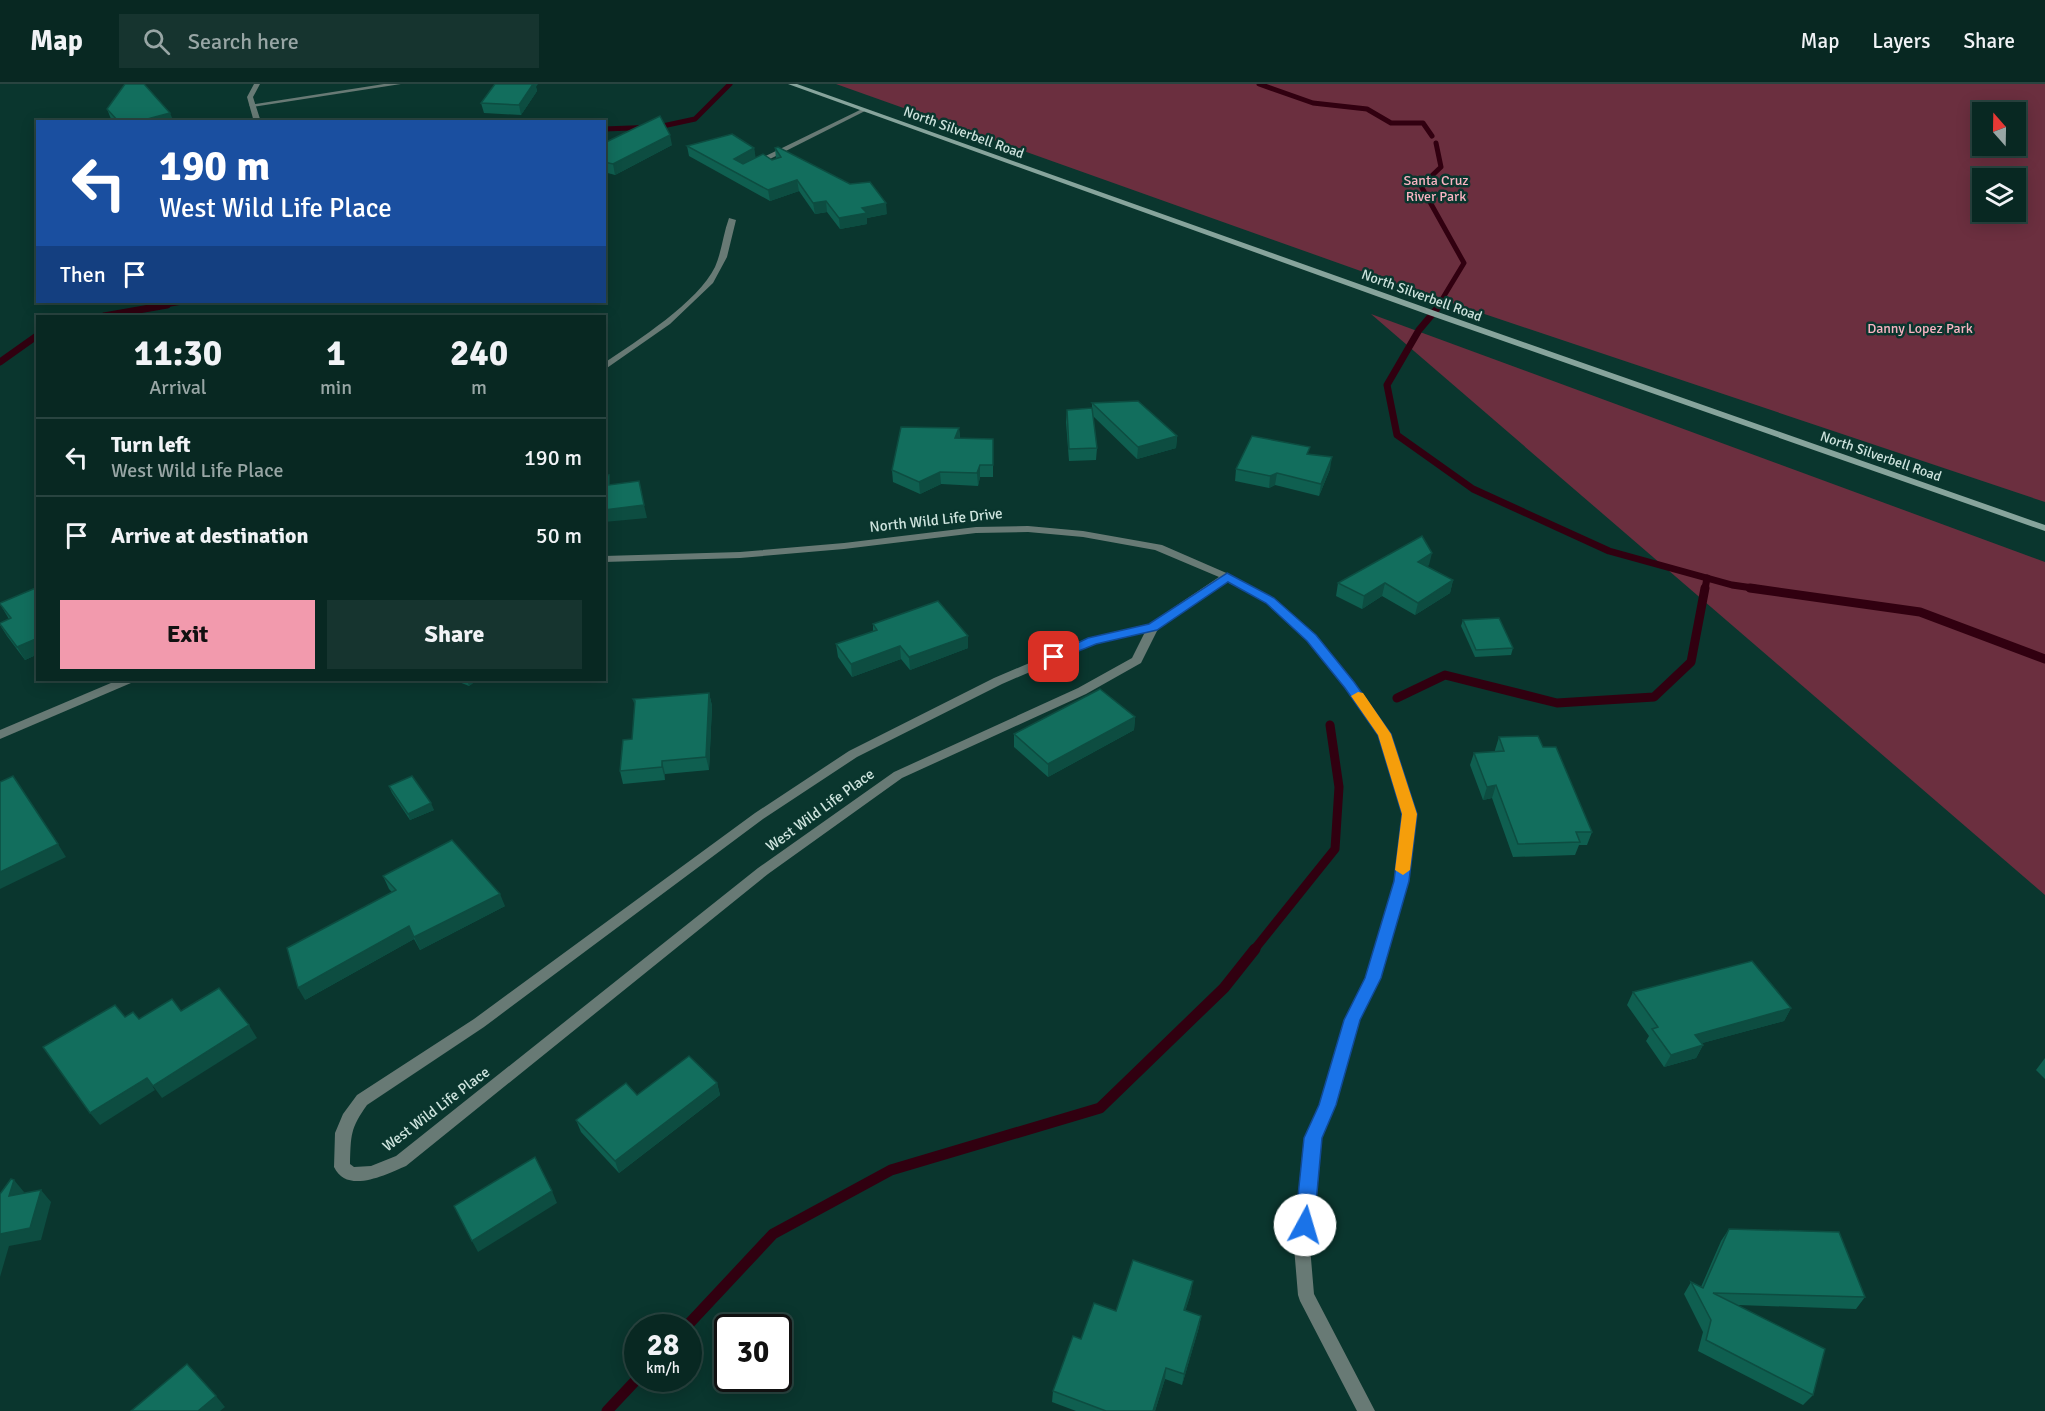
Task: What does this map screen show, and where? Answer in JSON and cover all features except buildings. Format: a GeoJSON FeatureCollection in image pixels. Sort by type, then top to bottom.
{"type":"FeatureCollection","features":[{"type":"Feature","properties":{"kind":"main road","name":"North Silverbell Road"},"geometry":{"type":"LineString","coordinates":[[791,84],[1421,309],[2045,528]]}},
{"type":"Feature","properties":{"kind":"street"},"geometry":{"type":"LineString","coordinates":[[257,84],[250,97],[257,120]]}},
{"type":"Feature","properties":{"kind":"street"},"geometry":{"type":"LineString","coordinates":[[252,105],[398,84]]}},
{"type":"Feature","properties":{"kind":"street"},"geometry":{"type":"LineString","coordinates":[[742,170],[864,110]]}},
{"type":"Feature","properties":{"kind":"street"},"geometry":{"type":"LineString","coordinates":[[606,365],[679,310],[717,271],[727,245],[732,220]]}},
{"type":"Feature","properties":{"kind":"street","name":"North Wild Life Drive"},"geometry":{"type":"LineString","coordinates":[[606,559],[740,555],[844,546],[976,530],[1028,529],[1083,534],[1158,547],[1227,577],[1270,600],[1311,638],[1350,685],[1384,734],[1410,814],[1401,881],[1373,978],[1352,1020],[1327,1105],[1313,1138],[1302,1247],[1306,1295],[1366,1411]]}},
{"type":"Feature","properties":{"kind":"street","name":"West Wild Life Place"},"geometry":{"type":"LineString","coordinates":[[1153,627],[1137,660],[1082,691],[898,775],[888,782],[763,871],[401,1161],[372,1173],[351,1174],[342,1167],[343,1133],[348,1119],[362,1100],[479,1023],[768,810],[853,754],[998,681],[1092,641],[1153,627],[1227,577]]}},
{"type":"Feature","properties":{"kind":"street"},"geometry":{"type":"LineString","coordinates":[[0,735],[125,681]]}},
{"type":"Feature","properties":{"kind":"green space","name":"Santa Cruz River Park"},"geometry":{"type":"Polygon","coordinates":[[[836,84],[2045,84],[2045,502],[1428,295],[836,84]]]}},
{"type":"Feature","properties":{"kind":"green space"},"geometry":{"type":"Polygon","coordinates":[[[1371,314],[2045,562],[2045,895],[1371,314]]]}},
{"type":"Feature","properties":{"kind":"waterway"},"geometry":{"type":"LineString","coordinates":[[606,129],[658,127],[695,119],[730,84]]}},
{"type":"Feature","properties":{"kind":"waterway"},"geometry":{"type":"LineString","coordinates":[[1259,84],[1313,103],[1367,109],[1391,123],[1423,123],[1432,136]]}},
{"type":"Feature","properties":{"kind":"waterway"},"geometry":{"type":"LineString","coordinates":[[1436,143],[1441,167],[1421,186],[1464,263],[1438,306]]}},
{"type":"Feature","properties":{"kind":"waterway"},"geometry":{"type":"LineString","coordinates":[[159,306],[176,303]]}},
{"type":"Feature","properties":{"kind":"waterway"},"geometry":{"type":"LineString","coordinates":[[110,315],[167,305]]}},
{"type":"Feature","properties":{"kind":"waterway"},"geometry":{"type":"LineString","coordinates":[[1440,305],[1419,330],[1387,385],[1397,435],[1473,489],[1609,551],[1707,578]]}},
{"type":"Feature","properties":{"kind":"waterway"},"geometry":{"type":"LineString","coordinates":[[0,362],[36,336]]}},
{"type":"Feature","properties":{"kind":"waterway"},"geometry":{"type":"LineString","coordinates":[[1705,589],[1707,578]]}},
{"type":"Feature","properties":{"kind":"waterway"},"geometry":{"type":"LineString","coordinates":[[1707,578],[1760,589]]}},
{"type":"Feature","properties":{"kind":"waterway"},"geometry":{"type":"LineString","coordinates":[[1397,698],[1445,675],[1557,703],[1654,697],[1691,662],[1705,588]]}},
{"type":"Feature","properties":{"kind":"waterway"},"geometry":{"type":"LineString","coordinates":[[1750,588],[1920,612],[2045,659]]}},
{"type":"Feature","properties":{"kind":"waterway"},"geometry":{"type":"LineString","coordinates":[[1254,950],[1335,849],[1339,787],[1330,725]]}},
{"type":"Feature","properties":{"kind":"waterway"},"geometry":{"type":"LineString","coordinates":[[698,1314],[773,1234],[891,1170],[1100,1108],[1224,988],[1255,949]]}},
{"type":"Feature","properties":{"kind":"waterway"},"geometry":{"type":"LineString","coordinates":[[607,1411],[625,1392]]}},
{"type":"Feature","properties":{"kind":"slow traffic"},"geometry":{"type":"LineString","coordinates":[[1358,696],[1384,734],[1410,814],[1403,870]]}},
{"type":"Feature","properties":{"kind":"route"},"geometry":{"type":"LineString","coordinates":[[1054,657],[1092,641],[1153,627],[1227,577],[1270,600],[1311,638],[1350,685],[1384,734],[1410,814],[1401,881],[1373,978],[1352,1020],[1327,1105],[1313,1138],[1305,1225]]}},
{"type":"Feature","properties":{"kind":"park label","name":"Danny Lopez Park"},"geometry":{"type":"Point","coordinates":[1920,328]}}]}
